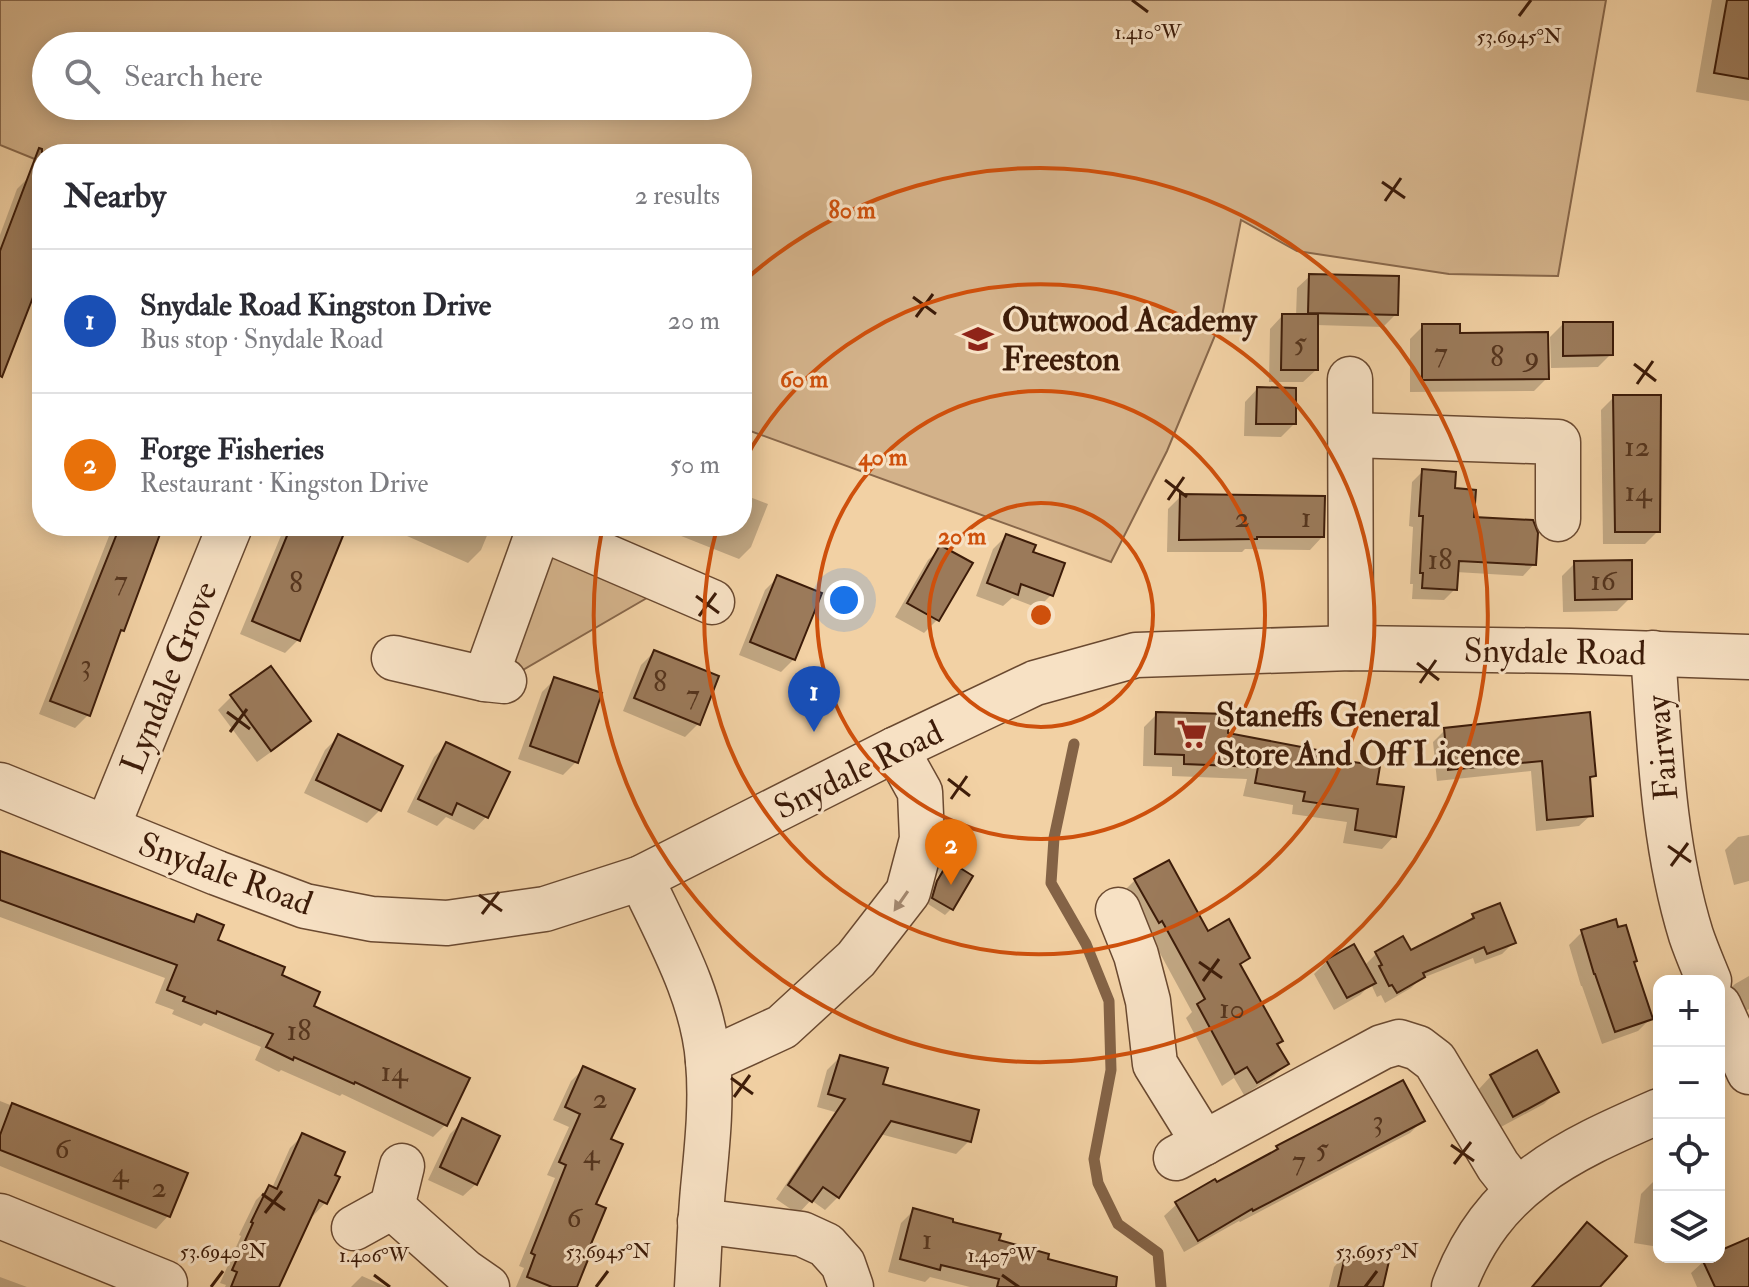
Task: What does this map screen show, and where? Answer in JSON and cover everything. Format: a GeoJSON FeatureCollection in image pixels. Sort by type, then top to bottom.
{"type":"FeatureCollection","features":[{"type":"Feature","properties":{"kind":"street"},"geometry":{"type":"LineString","coordinates":[[1350,379],[1351,648]]}},
{"type":"Feature","properties":{"kind":"street"},"geometry":{"type":"LineString","coordinates":[[1352,435],[1558,442],[1558,519]]}},
{"type":"Feature","properties":{"kind":"street","name":"Lyndale Grove"},"geometry":{"type":"LineString","coordinates":[[107,828],[226,536]]}},
{"type":"Feature","properties":{"kind":"street"},"geometry":{"type":"LineString","coordinates":[[394,658],[494,680],[537,536]]}},
{"type":"Feature","properties":{"kind":"street"},"geometry":{"type":"LineString","coordinates":[[557,536],[692,608]]}},
{"type":"Feature","properties":{"kind":"street","name":"Snydale Road"},"geometry":{"type":"LineString","coordinates":[[0,785],[305,906],[372,919],[447,923],[545,909],[641,878],[896,749],[1035,683],[1136,655],[1351,648],[1749,657]]}},
{"type":"Feature","properties":{"kind":"street","name":"Fairway"},"geometry":{"type":"LineString","coordinates":[[1653,653],[1673,861],[1692,935],[1707,975]]}},
{"type":"Feature","properties":{"kind":"street"},"geometry":{"type":"LineString","coordinates":[[708,1061],[782,1027],[856,959],[908,892],[922,839],[920,792],[896,749]]}},
{"type":"Feature","properties":{"kind":"street"},"geometry":{"type":"LineString","coordinates":[[641,878],[686,975],[701,1022],[708,1061],[708,1133],[697,1287]]}},
{"type":"Feature","properties":{"kind":"street"},"geometry":{"type":"LineString","coordinates":[[1118,910],[1136,955],[1148,1001],[1155,1064],[1190,1151],[1382,1047],[1399,1042],[1418,1048],[1435,1061],[1498,1166],[1517,1190]]}},
{"type":"Feature","properties":{"kind":"street"},"geometry":{"type":"LineString","coordinates":[[1725,1019],[1749,1072],[1725,1082]]}},
{"type":"Feature","properties":{"kind":"street"},"geometry":{"type":"LineString","coordinates":[[1454,1287],[1464,1261],[1489,1221],[1517,1190],[1550,1164],[1597,1138],[1653,1114]]}},
{"type":"Feature","properties":{"kind":"street"},"geometry":{"type":"LineString","coordinates":[[354,1228],[397,1186],[464,1271],[487,1287]]}},
{"type":"Feature","properties":{"kind":"street"},"geometry":{"type":"LineString","coordinates":[[0,1216],[165,1283]]}},
{"type":"Feature","properties":{"kind":"street"},"geometry":{"type":"LineString","coordinates":[[700,1221],[802,1234],[826,1245],[843,1264],[851,1287]]}},
{"type":"Feature","properties":{"kind":"shaded area","name":"Outwood Academy Freeston"},"geometry":{"type":"Polygon","coordinates":[[[0,0],[1606,0],[1558,276],[1449,274],[1297,251],[1241,220],[1221,321],[1167,451],[1111,562],[752,432],[752,144],[32,144],[32,158],[0,145],[0,0]]]}},
{"type":"Feature","properties":{"kind":"shaded area"},"geometry":{"type":"Polygon","coordinates":[[[538,536],[559,536],[671,584],[504,681],[538,536]]]}},
{"type":"Feature","properties":{"kind":"building"},"geometry":{"type":"Polygon","coordinates":[[[1727,0],[1749,0],[1749,79],[1714,73],[1727,0]]]}},
{"type":"Feature","properties":{"kind":"building"},"geometry":{"type":"Polygon","coordinates":[[[32,166],[32,300],[2,377],[0,376],[0,251],[32,166]]]}},
{"type":"Feature","properties":{"kind":"building"},"geometry":{"type":"Polygon","coordinates":[[[1309,274],[1399,276],[1398,315],[1308,313],[1309,274]]]}},
{"type":"Feature","properties":{"kind":"building"},"geometry":{"type":"Polygon","coordinates":[[[1282,314],[1318,314],[1318,370],[1281,370],[1282,314]]]}},
{"type":"Feature","properties":{"kind":"building"},"geometry":{"type":"Polygon","coordinates":[[[1563,322],[1613,322],[1613,355],[1563,356],[1563,322]]]}},
{"type":"Feature","properties":{"kind":"building"},"geometry":{"type":"Polygon","coordinates":[[[1422,324],[1460,324],[1460,333],[1548,332],[1549,379],[1422,380],[1422,324]]]}},
{"type":"Feature","properties":{"kind":"building"},"geometry":{"type":"Polygon","coordinates":[[[1257,387],[1296,388],[1296,424],[1256,424],[1257,387]]]}},
{"type":"Feature","properties":{"kind":"building"},"geometry":{"type":"Polygon","coordinates":[[[1613,395],[1661,395],[1660,532],[1615,532],[1613,395]]]}},
{"type":"Feature","properties":{"kind":"building"},"geometry":{"type":"Polygon","coordinates":[[[1422,469],[1456,472],[1455,488],[1476,490],[1474,517],[1533,520],[1538,533],[1536,565],[1459,561],[1457,590],[1422,588],[1423,516],[1419,516],[1422,469]]]}},
{"type":"Feature","properties":{"kind":"building"},"geometry":{"type":"Polygon","coordinates":[[[1180,494],[1325,496],[1324,537],[1179,540],[1180,494]]]}},
{"type":"Feature","properties":{"kind":"building"},"geometry":{"type":"Polygon","coordinates":[[[1006,534],[1036,545],[1033,552],[1065,563],[1053,596],[1021,584],[1018,595],[987,583],[1006,534]]]}},
{"type":"Feature","properties":{"kind":"building"},"geometry":{"type":"Polygon","coordinates":[[[116,536],[159,536],[90,716],[50,701],[116,536]]]}},
{"type":"Feature","properties":{"kind":"building"},"geometry":{"type":"Polygon","coordinates":[[[287,536],[343,536],[300,641],[252,621],[287,536]]]}},
{"type":"Feature","properties":{"kind":"building"},"geometry":{"type":"Polygon","coordinates":[[[940,545],[973,563],[939,621],[907,603],[940,545]]]}},
{"type":"Feature","properties":{"kind":"building"},"geometry":{"type":"Polygon","coordinates":[[[1632,560],[1632,599],[1575,600],[1574,561],[1632,560]]]}},
{"type":"Feature","properties":{"kind":"building"},"geometry":{"type":"Polygon","coordinates":[[[777,575],[822,593],[795,660],[750,642],[777,575]]]}},
{"type":"Feature","properties":{"kind":"building"},"geometry":{"type":"Polygon","coordinates":[[[654,650],[719,676],[700,725],[634,698],[654,650]]]}},
{"type":"Feature","properties":{"kind":"building"},"geometry":{"type":"Polygon","coordinates":[[[271,666],[311,721],[271,751],[230,695],[271,666]]]}},
{"type":"Feature","properties":{"kind":"building"},"geometry":{"type":"Polygon","coordinates":[[[554,677],[602,693],[578,763],[530,746],[554,677]]]}},
{"type":"Feature","properties":{"kind":"building"},"geometry":{"type":"Polygon","coordinates":[[[1156,712],[1229,714],[1228,733],[1328,752],[1327,758],[1380,766],[1377,784],[1404,787],[1396,837],[1355,830],[1358,809],[1303,801],[1305,792],[1255,783],[1258,767],[1184,764],[1184,755],[1155,754],[1156,712]]]}},
{"type":"Feature","properties":{"kind":"building"},"geometry":{"type":"Polygon","coordinates":[[[1590,712],[1596,776],[1590,777],[1593,816],[1547,820],[1542,761],[1448,770],[1444,728],[1590,712]]]}},
{"type":"Feature","properties":{"kind":"building"},"geometry":{"type":"Polygon","coordinates":[[[338,734],[403,766],[381,811],[316,780],[338,734]]]}},
{"type":"Feature","properties":{"kind":"building"},"geometry":{"type":"Polygon","coordinates":[[[446,742],[510,772],[488,818],[457,803],[452,815],[418,799],[446,742]]]}},
{"type":"Feature","properties":{"kind":"building"},"geometry":{"type":"Polygon","coordinates":[[[0,851],[194,922],[197,914],[224,925],[218,940],[285,967],[282,975],[320,992],[314,1006],[470,1078],[447,1126],[355,1082],[266,1047],[273,1034],[183,1001],[185,997],[167,990],[177,965],[0,900],[0,851]]]}},
{"type":"Feature","properties":{"kind":"building"},"geometry":{"type":"Polygon","coordinates":[[[1169,860],[1208,931],[1229,919],[1250,958],[1240,964],[1283,1041],[1277,1044],[1289,1064],[1257,1083],[1247,1067],[1235,1074],[1197,1004],[1205,999],[1162,921],[1159,923],[1134,879],[1169,860]]]}},
{"type":"Feature","properties":{"kind":"building"},"geometry":{"type":"Polygon","coordinates":[[[949,861],[973,876],[953,910],[932,898],[937,881],[949,861]]]}},
{"type":"Feature","properties":{"kind":"building"},"geometry":{"type":"Polygon","coordinates":[[[1500,903],[1516,943],[1487,954],[1484,947],[1423,973],[1425,977],[1397,993],[1392,985],[1389,986],[1375,952],[1403,936],[1411,950],[1474,918],[1472,914],[1500,903]]]}},
{"type":"Feature","properties":{"kind":"building"},"geometry":{"type":"Polygon","coordinates":[[[1616,919],[1618,927],[1626,925],[1637,961],[1634,962],[1653,1019],[1615,1032],[1581,930],[1616,919]]]}},
{"type":"Feature","properties":{"kind":"building"},"geometry":{"type":"Polygon","coordinates":[[[1354,944],[1376,983],[1347,998],[1326,960],[1354,944]]]}},
{"type":"Feature","properties":{"kind":"building"},"geometry":{"type":"Polygon","coordinates":[[[1537,1050],[1559,1092],[1513,1117],[1490,1075],[1537,1050]]]}},
{"type":"Feature","properties":{"kind":"building"},"geometry":{"type":"Polygon","coordinates":[[[840,1055],[888,1068],[883,1084],[979,1110],[971,1142],[891,1121],[839,1198],[823,1187],[812,1202],[788,1185],[845,1099],[828,1094],[840,1055]]]}},
{"type":"Feature","properties":{"kind":"building"},"geometry":{"type":"Polygon","coordinates":[[[583,1066],[635,1089],[611,1139],[623,1144],[596,1204],[606,1208],[577,1287],[552,1287],[527,1277],[535,1255],[531,1253],[566,1165],[559,1162],[580,1114],[565,1107],[583,1066]]]}},
{"type":"Feature","properties":{"kind":"building"},"geometry":{"type":"Polygon","coordinates":[[[1403,1080],[1425,1121],[1252,1209],[1198,1241],[1175,1202],[1403,1080]]]}},
{"type":"Feature","properties":{"kind":"building"},"geometry":{"type":"Polygon","coordinates":[[[12,1103],[188,1173],[170,1217],[0,1150],[0,1135],[12,1103]]]}},
{"type":"Feature","properties":{"kind":"building"},"geometry":{"type":"Polygon","coordinates":[[[462,1118],[500,1136],[477,1185],[440,1167],[462,1118]]]}},
{"type":"Feature","properties":{"kind":"building"},"geometry":{"type":"Polygon","coordinates":[[[302,1133],[345,1152],[335,1175],[340,1177],[327,1204],[319,1200],[279,1287],[231,1287],[237,1272],[232,1270],[251,1222],[269,1185],[277,1189],[302,1133]]]}},
{"type":"Feature","properties":{"kind":"building"},"geometry":{"type":"Polygon","coordinates":[[[913,1208],[1001,1234],[999,1240],[1049,1254],[1048,1259],[1117,1277],[1116,1287],[997,1287],[999,1279],[941,1265],[940,1270],[900,1259],[913,1208]]]}},
{"type":"Feature","properties":{"kind":"building"},"geometry":{"type":"Polygon","coordinates":[[[1587,1222],[1627,1256],[1600,1287],[1532,1287],[1587,1222]]]}},
{"type":"Feature","properties":{"kind":"building"},"geometry":{"type":"Polygon","coordinates":[[[1749,1238],[1749,1287],[1715,1287],[1704,1263],[1725,1263],[1725,1248],[1749,1238]]]}},
{"type":"Feature","properties":{"kind":"building"},"geometry":{"type":"Polygon","coordinates":[[[1346,1252],[1389,1261],[1383,1287],[1338,1287],[1346,1252]]]}},
{"type":"Feature","properties":{"kind":"waterway"},"geometry":{"type":"LineString","coordinates":[[1074,744],[1054,838],[1051,883],[1086,944],[1109,1001],[1111,1070],[1094,1159],[1098,1183],[1118,1224],[1158,1253],[1161,1287]]}},
{"type":"Feature","properties":{"kind":"place","name":"Outwood Academy Freeston"},"geometry":{"type":"Point","coordinates":[978,339]}},
{"type":"Feature","properties":{"kind":"place","name":"Snydale Road Kingston Drive"},"geometry":{"type":"Point","coordinates":[814,732]}},
{"type":"Feature","properties":{"kind":"place","name":"Staneffs General Store And Off Licence"},"geometry":{"type":"Point","coordinates":[1192,734]}},
{"type":"Feature","properties":{"kind":"place","name":"Forge Fisheries"},"geometry":{"type":"Point","coordinates":[951,885]}}]}
